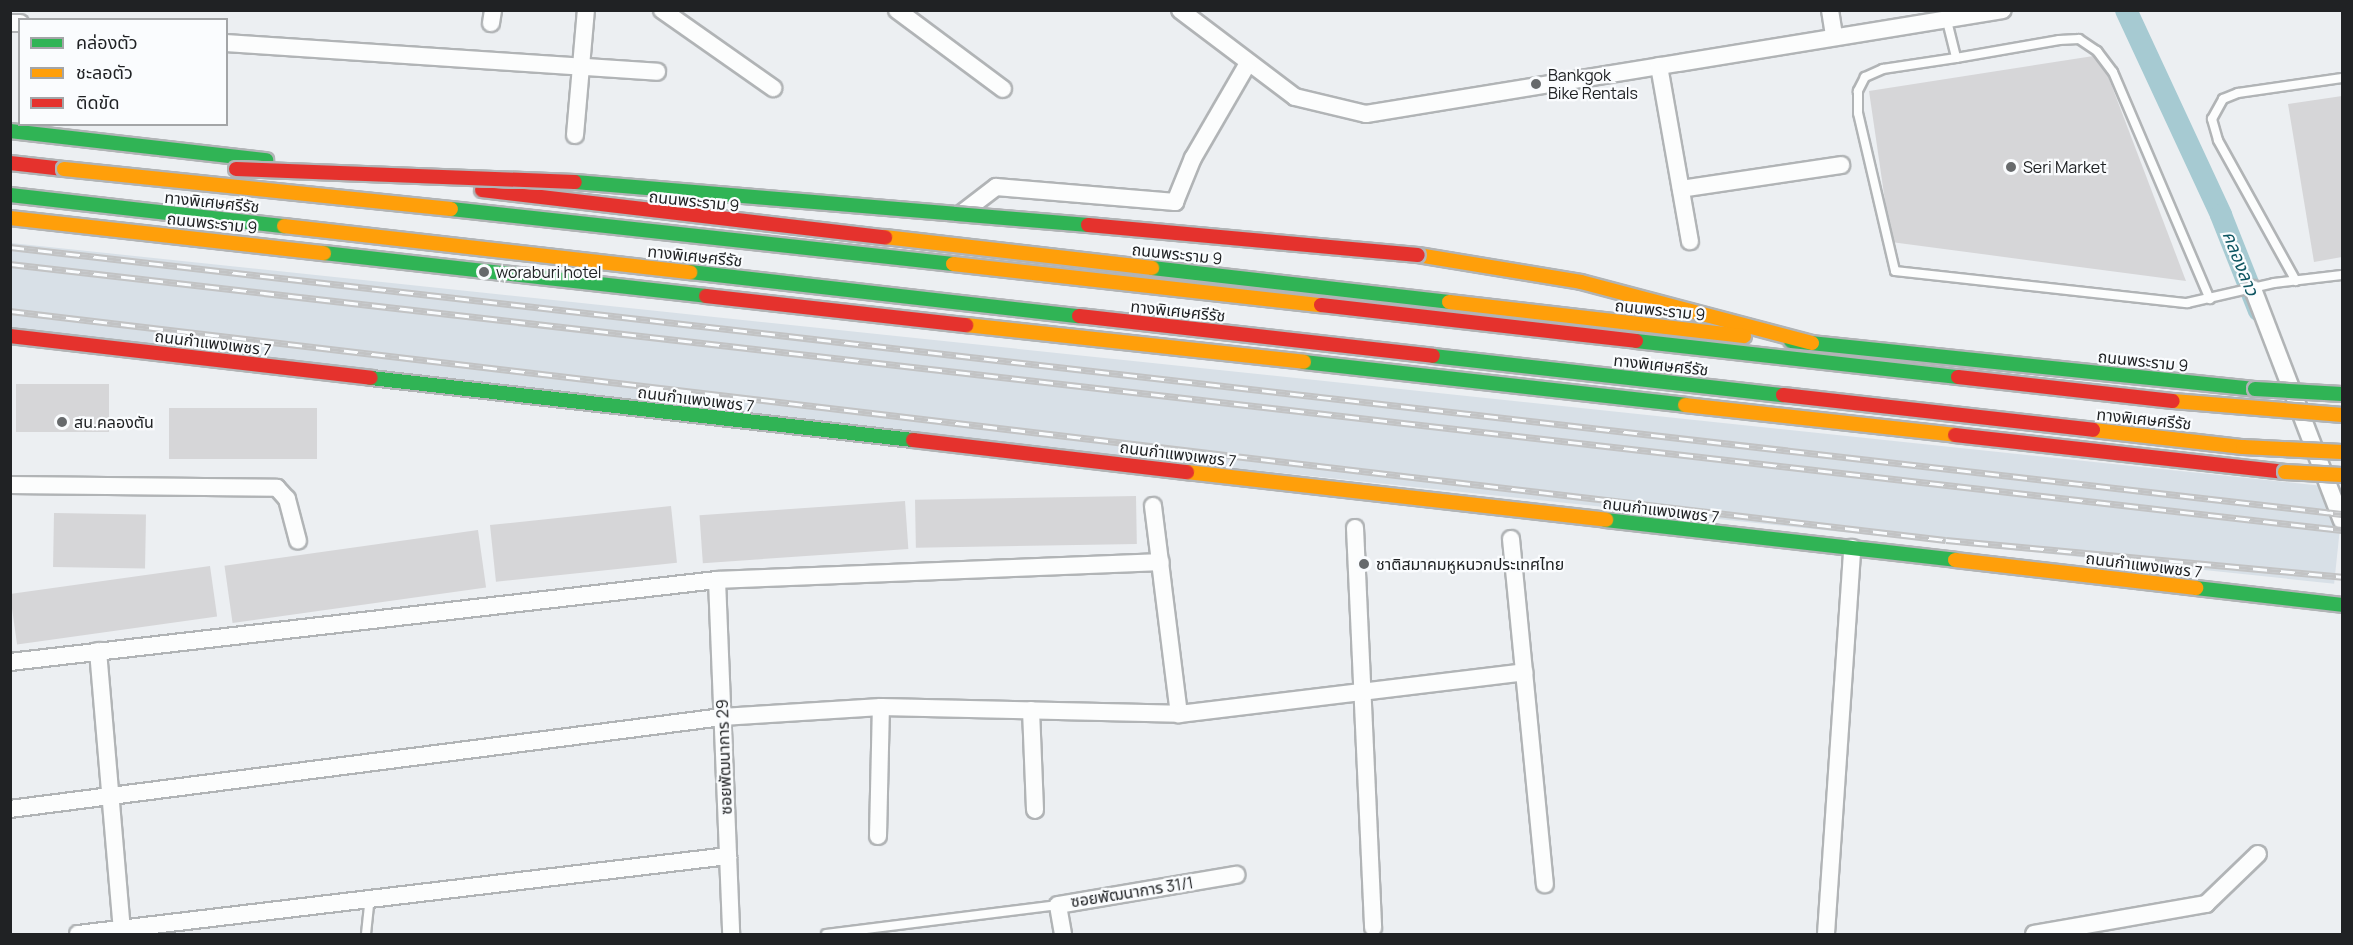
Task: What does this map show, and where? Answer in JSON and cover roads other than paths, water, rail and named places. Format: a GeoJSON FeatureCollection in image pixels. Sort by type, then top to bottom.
{"type":"FeatureCollection","features":[{"type":"Feature","properties":{"kind":"main road","name":"ถนนพระราม 9"},"geometry":{"type":"LineString","coordinates":[[10,130],[196,150],[627,210],[1812,343],[2255,389],[2343,394]]}},
{"type":"Feature","properties":{"kind":"main road","name":"ทางพิเศษศรีรัช"},"geometry":{"type":"LineString","coordinates":[[10,163],[632,228],[2261,411],[2343,415]]}},
{"type":"Feature","properties":{"kind":"main road"},"geometry":{"type":"LineString","coordinates":[[64,170],[390,172],[646,186],[1418,255],[1581,282],[1812,343]]}},
{"type":"Feature","properties":{"kind":"main road","name":"ทางพิเศษศรีรัช"},"geometry":{"type":"LineString","coordinates":[[10,195],[2219,444],[2343,452]]}},
{"type":"Feature","properties":{"kind":"main road","name":"ถนนพระราม 9"},"geometry":{"type":"LineString","coordinates":[[10,218],[2285,472],[2343,476]]}},
{"type":"Feature","properties":{"kind":"main road","name":"ถนนกำแพงเพชร 7"},"geometry":{"type":"LineString","coordinates":[[10,336],[2341,605]]}},
{"type":"Feature","properties":{"kind":"street"},"geometry":{"type":"LineString","coordinates":[[575,135],[586,10]]}},
{"type":"Feature","properties":{"kind":"street"},"geometry":{"type":"LineString","coordinates":[[662,10],[773,88]]}},
{"type":"Feature","properties":{"kind":"street"},"geometry":{"type":"LineString","coordinates":[[897,10],[1003,89]]}},
{"type":"Feature","properties":{"kind":"street"},"geometry":{"type":"LineString","coordinates":[[1180,10],[1295,97],[1366,114],[1834,35],[1947,21],[2003,10]]}},
{"type":"Feature","properties":{"kind":"street"},"geometry":{"type":"LineString","coordinates":[[1830,10],[1834,35]]}},
{"type":"Feature","properties":{"kind":"street"},"geometry":{"type":"LineString","coordinates":[[228,43],[581,69],[657,72]]}},
{"type":"Feature","properties":{"kind":"street"},"geometry":{"type":"LineString","coordinates":[[924,243],[996,187],[1175,202],[1193,158],[1248,63]]}},
{"type":"Feature","properties":{"kind":"street"},"geometry":{"type":"LineString","coordinates":[[1659,66],[1690,241]]}},
{"type":"Feature","properties":{"kind":"street"},"geometry":{"type":"LineString","coordinates":[[1681,189],[1841,165]]}},
{"type":"Feature","properties":{"kind":"street"},"geometry":{"type":"LineString","coordinates":[[2253,289],[2343,521]]}},
{"type":"Feature","properties":{"kind":"street"},"geometry":{"type":"LineString","coordinates":[[10,485],[276,488],[287,499],[298,541]]}},
{"type":"Feature","properties":{"kind":"street"},"geometry":{"type":"LineString","coordinates":[[1153,506],[1179,714]]}},
{"type":"Feature","properties":{"kind":"street"},"geometry":{"type":"LineString","coordinates":[[1355,528],[1373,928]]}},
{"type":"Feature","properties":{"kind":"street"},"geometry":{"type":"LineString","coordinates":[[1511,540],[1545,884]]}},
{"type":"Feature","properties":{"kind":"street"},"geometry":{"type":"LineString","coordinates":[[1826,934],[1852,548]]}},
{"type":"Feature","properties":{"kind":"street"},"geometry":{"type":"LineString","coordinates":[[10,662],[717,580],[1161,562]]}},
{"type":"Feature","properties":{"kind":"street","name":"ซอยพัฒนาการ 29"},"geometry":{"type":"LineString","coordinates":[[717,580],[731,934]]}},
{"type":"Feature","properties":{"kind":"street"},"geometry":{"type":"LineString","coordinates":[[98,651],[122,931]]}},
{"type":"Feature","properties":{"kind":"street"},"geometry":{"type":"LineString","coordinates":[[10,809],[722,717],[881,707],[1179,714],[1524,672]]}},
{"type":"Feature","properties":{"kind":"street"},"geometry":{"type":"LineString","coordinates":[[878,836],[881,707]]}},
{"type":"Feature","properties":{"kind":"street"},"geometry":{"type":"LineString","coordinates":[[1031,710],[1035,810]]}},
{"type":"Feature","properties":{"kind":"street"},"geometry":{"type":"LineString","coordinates":[[2034,934],[2206,904],[2258,854]]}},
{"type":"Feature","properties":{"kind":"street"},"geometry":{"type":"LineString","coordinates":[[78,934],[369,903],[728,856]]}},
{"type":"Feature","properties":{"kind":"street","name":"ซอยพัฒนาการ 31/1"},"geometry":{"type":"LineString","coordinates":[[1063,934],[1058,905],[1236,875]]}},
{"type":"Feature","properties":{"kind":"lane"},"geometry":{"type":"LineString","coordinates":[[1947,21],[1956,58]]}},
{"type":"Feature","properties":{"kind":"lane"},"geometry":{"type":"LineString","coordinates":[[2210,299],[2113,72],[2097,51],[2079,39],[2059,40],[1883,69],[1865,77],[1858,91],[1857,113],[1895,271],[2021,289],[2187,303],[2210,299],[2274,283],[2343,275]]}},
{"type":"Feature","properties":{"kind":"lane"},"geometry":{"type":"LineString","coordinates":[[2296,281],[2217,140],[2212,119],[2223,99],[2238,93],[2343,78]]}},
{"type":"Feature","properties":{"kind":"lane"},"geometry":{"type":"LineString","coordinates":[[366,934],[369,903]]}},
{"type":"Feature","properties":{"kind":"lane"},"geometry":{"type":"LineString","coordinates":[[826,934],[1058,905]]}},
{"type":"Feature","properties":{"kind":"waterway","name":"คลองลาว"},"geometry":{"type":"LineString","coordinates":[[2126,10],[2221,215],[2259,311]]}},
{"type":"Feature","properties":{"kind":"railway"},"geometry":{"type":"LineString","coordinates":[[10,247],[2342,514]]}},
{"type":"Feature","properties":{"kind":"railway"},"geometry":{"type":"LineString","coordinates":[[10,264],[2342,530]]}},
{"type":"Feature","properties":{"kind":"railway"},"geometry":{"type":"LineString","coordinates":[[10,311],[1946,540],[2342,577]]}},
{"type":"Feature","properties":{"kind":"place","name":"Bankgok Bike Rentals"},"geometry":{"type":"Point","coordinates":[1536,84]}},
{"type":"Feature","properties":{"kind":"place","name":"Seri Market"},"geometry":{"type":"Point","coordinates":[2011,167]}},
{"type":"Feature","properties":{"kind":"place","name":"woraburi hotel"},"geometry":{"type":"Point","coordinates":[484,272]}},
{"type":"Feature","properties":{"kind":"place","name":"สน.คลองตัน"},"geometry":{"type":"Point","coordinates":[62,422]}},
{"type":"Feature","properties":{"kind":"place","name":"ชาติสมาคมหูหนวกประเทศไทย"},"geometry":{"type":"Point","coordinates":[1364,564]}}]}
